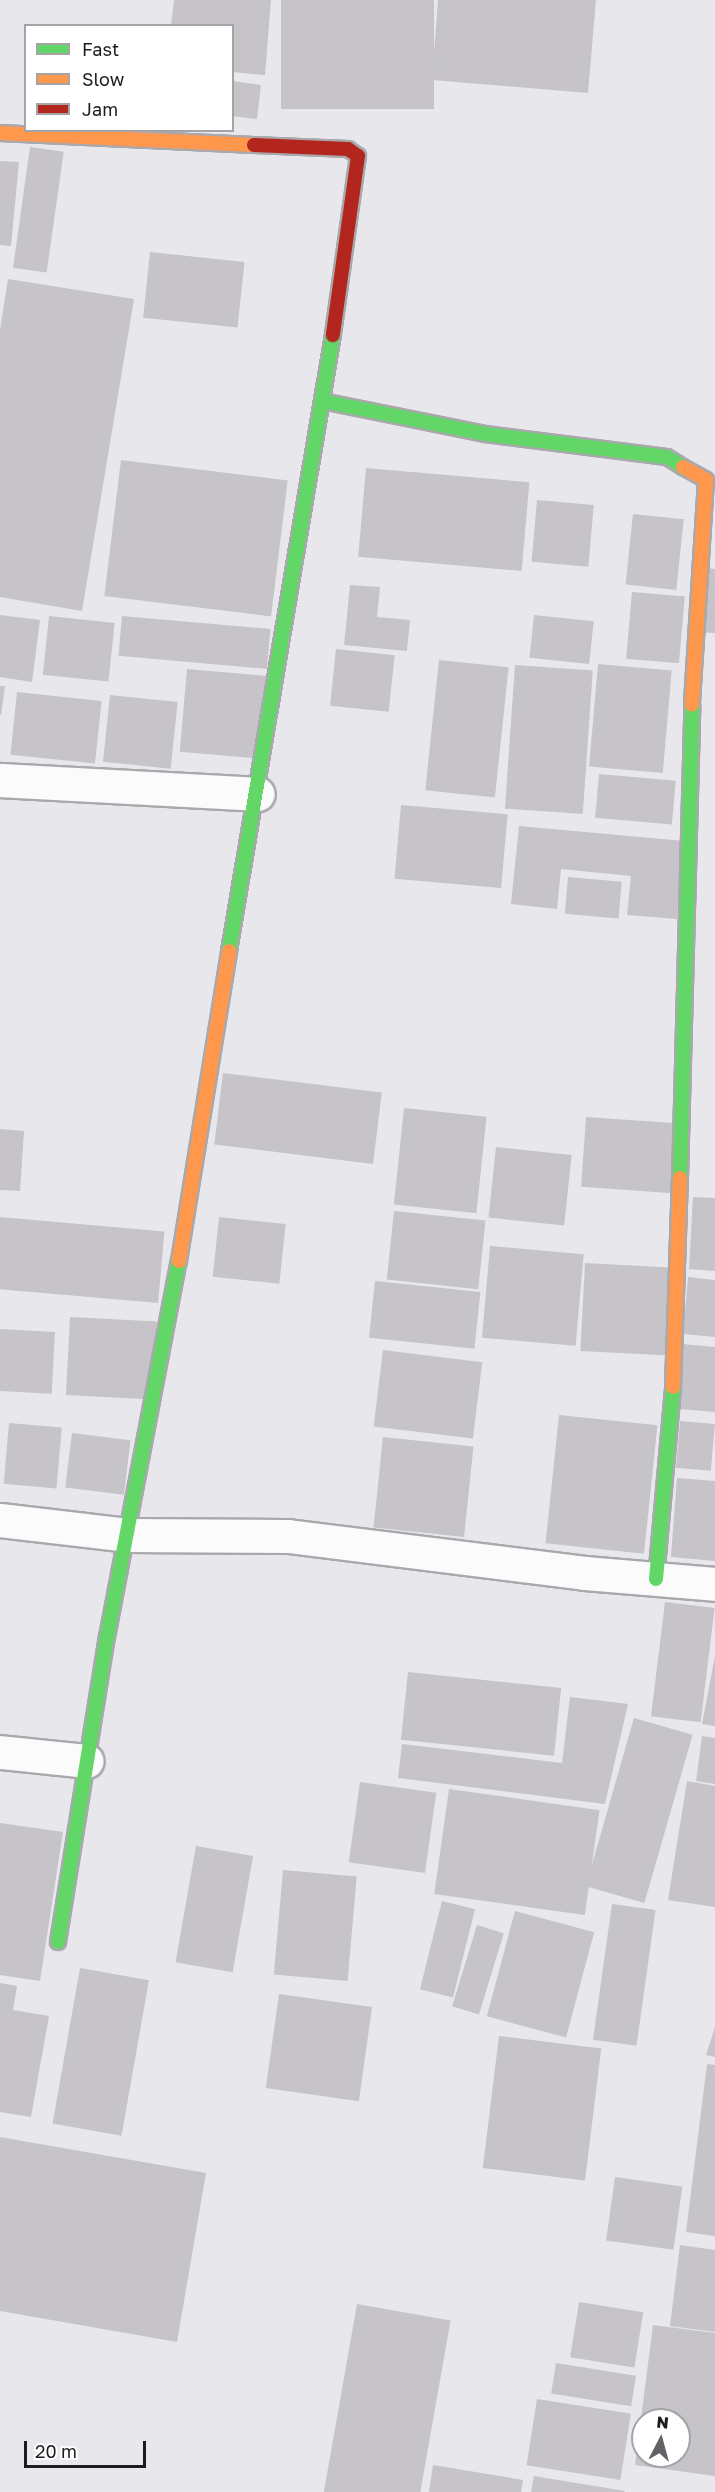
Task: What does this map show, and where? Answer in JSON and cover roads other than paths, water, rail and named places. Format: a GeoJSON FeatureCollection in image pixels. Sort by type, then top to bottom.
{"type":"FeatureCollection","features":[{"type":"Feature","properties":{"kind":"street"},"geometry":{"type":"LineString","coordinates":[[0,133],[348,149],[358,156],[359,172],[258,794],[206,1080],[175,1292],[127,1535],[58,1942]]}},
{"type":"Feature","properties":{"kind":"street"},"geometry":{"type":"LineString","coordinates":[[322,401],[484,434],[667,457],[706,480],[695,607],[675,1364],[656,1579]]}},
{"type":"Feature","properties":{"kind":"street"},"geometry":{"type":"LineString","coordinates":[[0,780],[258,794]]}},
{"type":"Feature","properties":{"kind":"street"},"geometry":{"type":"LineString","coordinates":[[0,1520],[127,1535],[288,1536],[715,1584]]}},
{"type":"Feature","properties":{"kind":"street"},"geometry":{"type":"LineString","coordinates":[[0,1752],[87,1761]]}}]}
